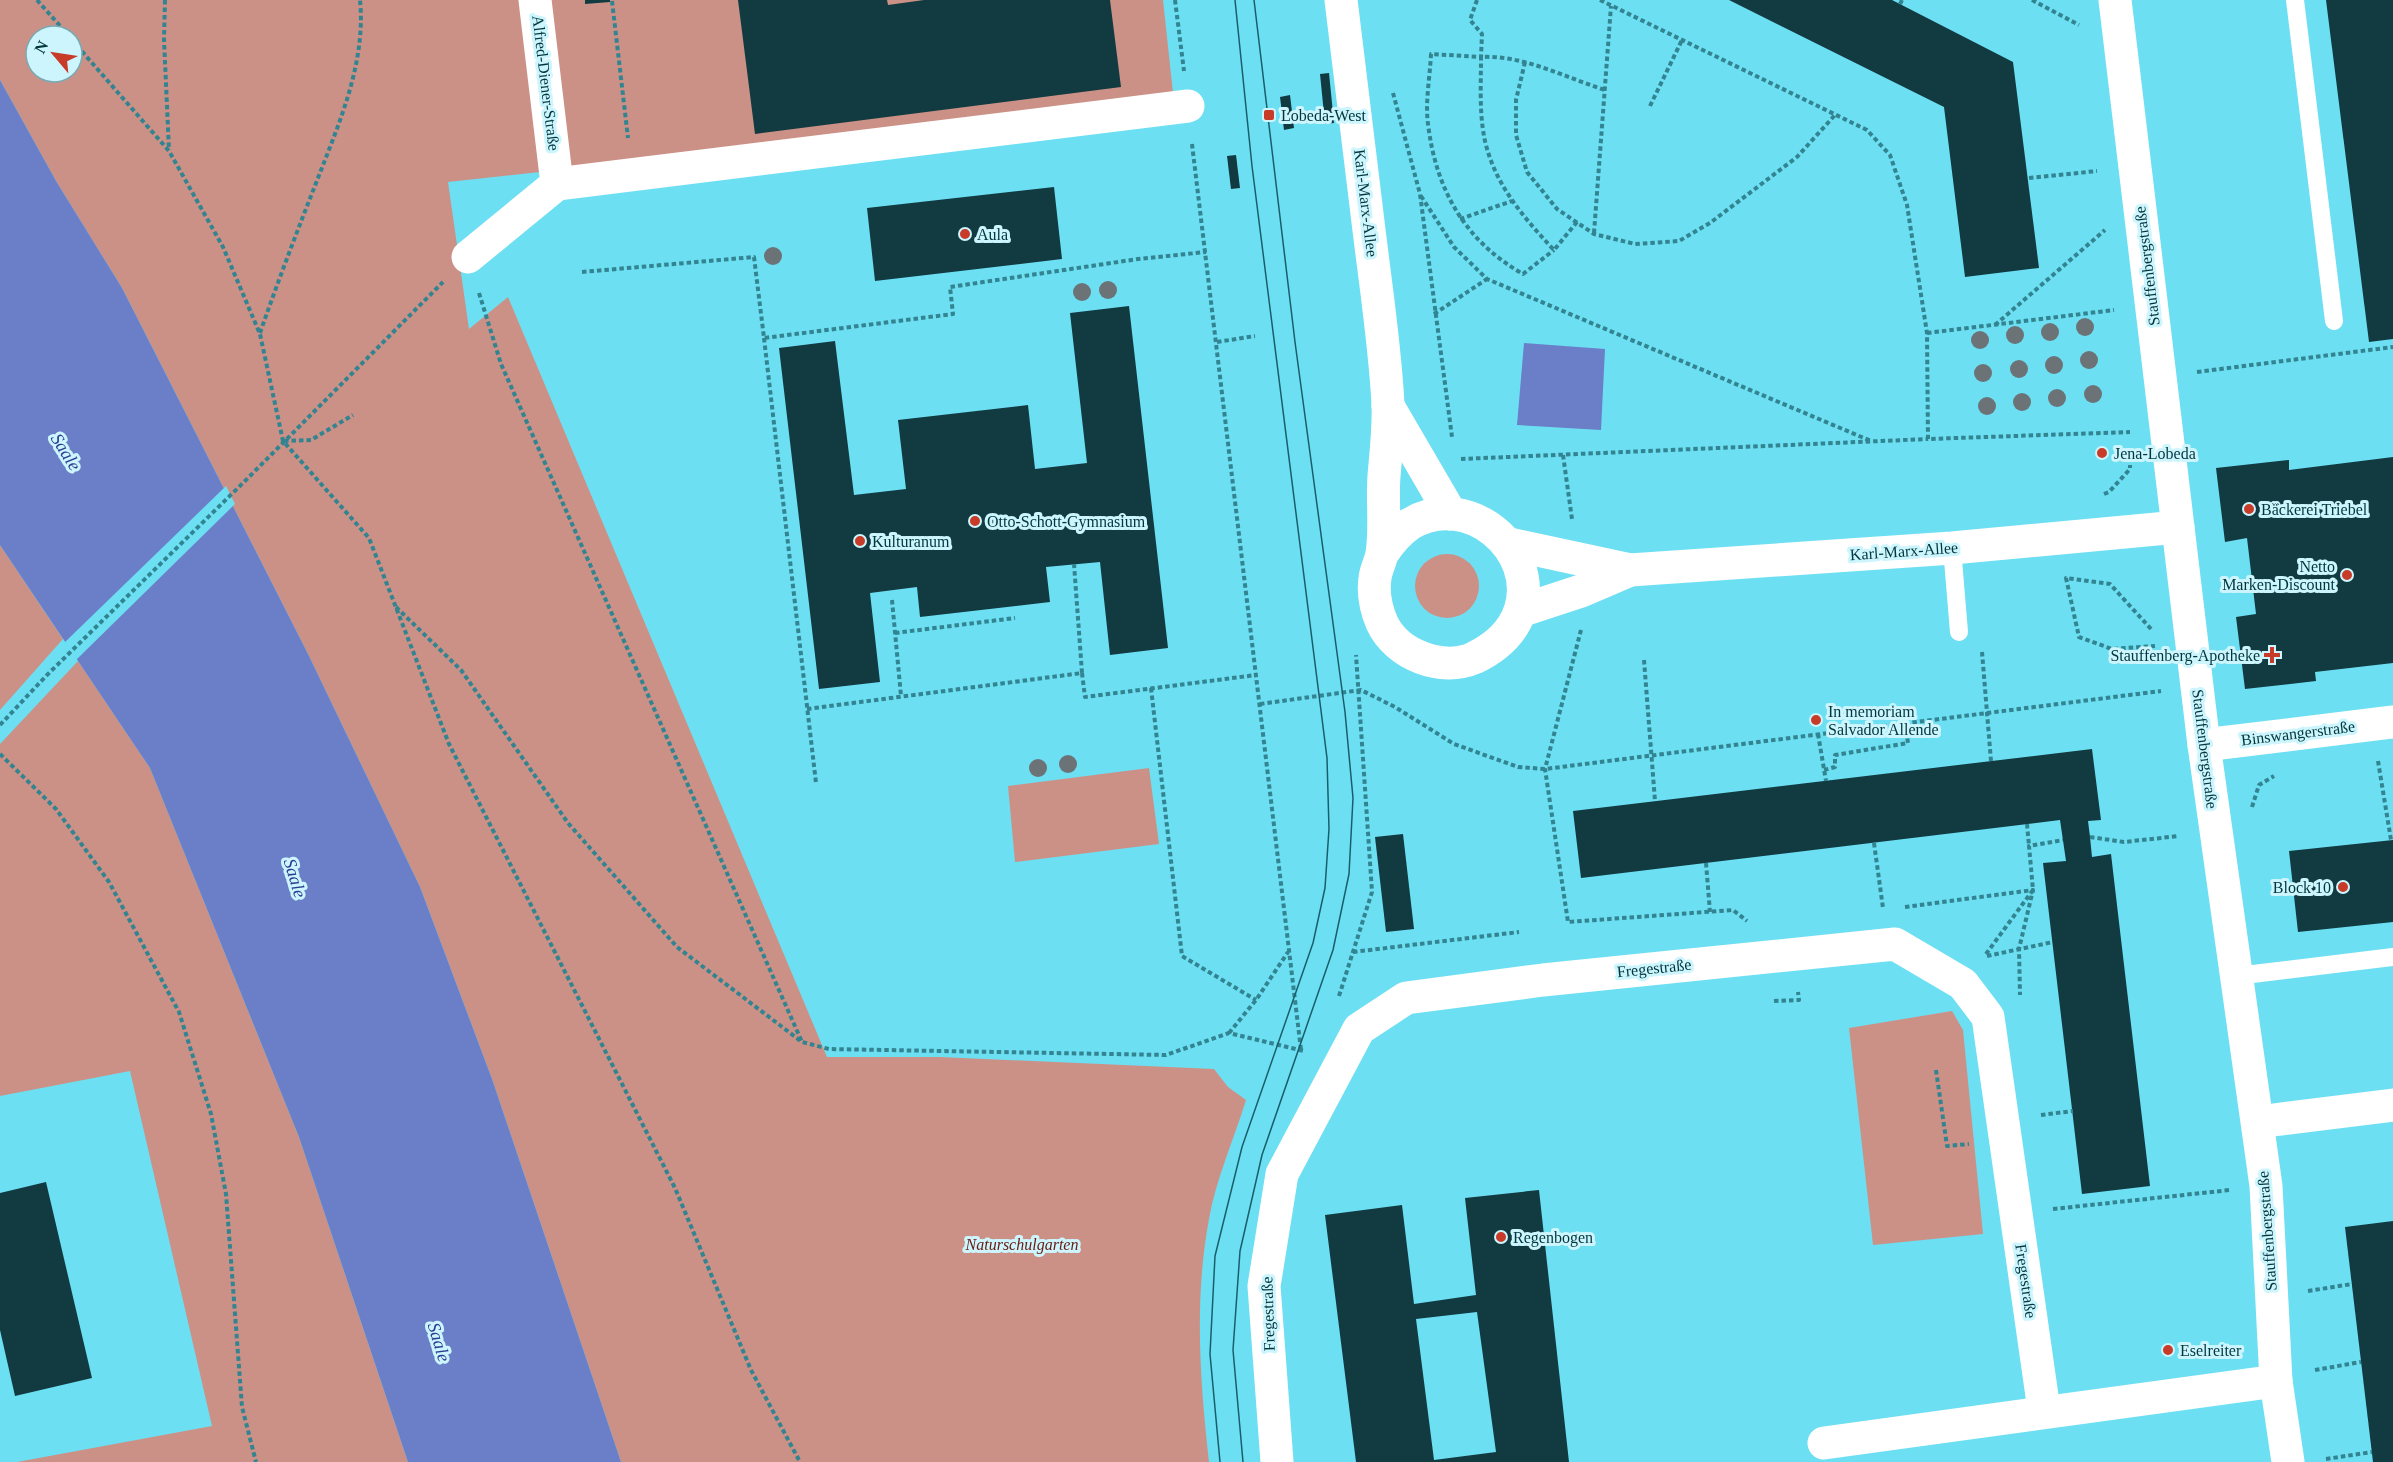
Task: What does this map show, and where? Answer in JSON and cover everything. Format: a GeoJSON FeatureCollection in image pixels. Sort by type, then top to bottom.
{"type":"FeatureCollection","features":[{"type":"Feature","properties":{"kind":"street","name":"Alfred-Diener-Straße"},"geometry":{"type":"LineString","coordinates":[[535,0],[557,175]]}},
{"type":"Feature","properties":{"kind":"street","name":"Karl-Marx-Allee"},"geometry":{"type":"LineString","coordinates":[[1341,0],[1380,319],[1388,406],[1382,554],[1375,577],[1375,601],[1383,625],[1398,644],[1419,657],[1443,663],[1468,660],[1490,651],[1508,633],[1520,611],[1523,588],[1519,565],[1509,544],[1493,528],[1473,518],[1451,514],[1430,516],[1411,523],[1395,536],[1382,554]]}},
{"type":"Feature","properties":{"kind":"street","name":"Stauffenbergstraße"},"geometry":{"type":"LineString","coordinates":[[2115,0],[2204,745],[2266,1186],[2277,1381],[2288,1462]]}},
{"type":"Feature","properties":{"kind":"street"},"geometry":{"type":"LineString","coordinates":[[468,257],[557,175],[632,175],[1188,106]]}},
{"type":"Feature","properties":{"kind":"street","name":"Karl-Marx-Allee"},"geometry":{"type":"LineString","coordinates":[[1388,406],[1451,514]]}},
{"type":"Feature","properties":{"kind":"street","name":"Karl-Marx-Allee"},"geometry":{"type":"LineString","coordinates":[[1509,544],[1577,556],[1630,570],[1952,548],[2178,527]]}},
{"type":"Feature","properties":{"kind":"street","name":"Karl-Marx-Allee"},"geometry":{"type":"LineString","coordinates":[[1520,611],[1581,591],[1630,570]]}},
{"type":"Feature","properties":{"kind":"street","name":"Binswangerstraße"},"geometry":{"type":"LineString","coordinates":[[2204,745],[2393,722]]}},
{"type":"Feature","properties":{"kind":"street","name":"Fregestraße"},"geometry":{"type":"LineString","coordinates":[[1277,1462],[1263,1286],[1282,1174],[1359,1029],[1406,998],[1553,979],[1895,944],[1963,984],[1988,1017],[2044,1410]]}},
{"type":"Feature","properties":{"kind":"street"},"geometry":{"type":"LineString","coordinates":[[2258,1122],[2393,1105]]}},
{"type":"Feature","properties":{"kind":"street"},"geometry":{"type":"LineString","coordinates":[[1824,1443],[2044,1410],[2277,1381]]}},
{"type":"Feature","properties":{"kind":"lane"},"geometry":{"type":"LineString","coordinates":[[2295,0],[2334,321]]}},
{"type":"Feature","properties":{"kind":"lane"},"geometry":{"type":"LineString","coordinates":[[1952,548],[1959,632]]}},
{"type":"Feature","properties":{"kind":"lane"},"geometry":{"type":"LineString","coordinates":[[2236,976],[2393,957]]}},
{"type":"Feature","properties":{"kind":"path"},"geometry":{"type":"LineString","coordinates":[[38,0],[59,24]]}},
{"type":"Feature","properties":{"kind":"path"},"geometry":{"type":"LineString","coordinates":[[165,0],[164,40],[169,151]]}},
{"type":"Feature","properties":{"kind":"path"},"geometry":{"type":"LineString","coordinates":[[260,334],[336,131],[354,74],[362,27],[360,0]]}},
{"type":"Feature","properties":{"kind":"path"},"geometry":{"type":"LineString","coordinates":[[1175,0],[1300,1050],[1229,1033]]}},
{"type":"Feature","properties":{"kind":"path"},"geometry":{"type":"LineString","coordinates":[[1477,0],[1470,20],[1482,34],[1481,112],[1485,141],[1501,182],[1517,210],[1554,250]]}},
{"type":"Feature","properties":{"kind":"path"},"geometry":{"type":"LineString","coordinates":[[1600,0],[1867,130],[1890,155],[1907,205],[1928,333],[1928,439]]}},
{"type":"Feature","properties":{"kind":"path"},"geometry":{"type":"LineString","coordinates":[[2032,0],[2081,26],[2080,18]]}},
{"type":"Feature","properties":{"kind":"path"},"geometry":{"type":"LineString","coordinates":[[612,2],[632,175]]}},
{"type":"Feature","properties":{"kind":"path"},"geometry":{"type":"LineString","coordinates":[[1594,234],[1611,6]]}},
{"type":"Feature","properties":{"kind":"path"},"geometry":{"type":"LineString","coordinates":[[1650,106],[1682,40]]}},
{"type":"Feature","properties":{"kind":"path"},"geometry":{"type":"LineString","coordinates":[[84,54],[169,151],[223,247],[260,334],[283,441],[369,538],[449,744],[675,1188],[751,1370],[800,1462]]}},
{"type":"Feature","properties":{"kind":"path"},"geometry":{"type":"LineString","coordinates":[[1577,222],[1554,250],[1523,274],[1506,264],[1476,240],[1460,219],[1437,168],[1428,123],[1431,54],[1501,56],[1605,90]]}},
{"type":"Feature","properties":{"kind":"path"},"geometry":{"type":"LineString","coordinates":[[1525,62],[1516,100],[1516,135],[1527,172],[1557,209],[1594,234],[1635,244],[1679,241],[1710,223],[1797,157],[1835,115]]}},
{"type":"Feature","properties":{"kind":"path"},"geometry":{"type":"LineString","coordinates":[[1391,85],[1420,194],[1434,314],[1454,448]]}},
{"type":"Feature","properties":{"kind":"path"},"geometry":{"type":"LineString","coordinates":[[2095,160],[2098,183]]}},
{"type":"Feature","properties":{"kind":"path"},"geometry":{"type":"LineString","coordinates":[[2028,178],[2097,171]]}},
{"type":"Feature","properties":{"kind":"path"},"geometry":{"type":"LineString","coordinates":[[1420,194],[1454,247],[1487,279],[1874,442]]}},
{"type":"Feature","properties":{"kind":"path"},"geometry":{"type":"LineString","coordinates":[[1460,219],[1512,201]]}},
{"type":"Feature","properties":{"kind":"path"},"geometry":{"type":"LineString","coordinates":[[2104,218],[2108,241]]}},
{"type":"Feature","properties":{"kind":"path"},"geometry":{"type":"LineString","coordinates":[[1994,325],[2106,230]]}},
{"type":"Feature","properties":{"kind":"path"},"geometry":{"type":"LineString","coordinates":[[764,338],[953,314],[950,287],[1138,258],[1206,252]]}},
{"type":"Feature","properties":{"kind":"path"},"geometry":{"type":"LineString","coordinates":[[0,725],[47,675],[245,481],[468,257],[501,364],[802,1042]]}},
{"type":"Feature","properties":{"kind":"path"},"geometry":{"type":"LineString","coordinates":[[582,272],[754,257],[816,783]]}},
{"type":"Feature","properties":{"kind":"path"},"geometry":{"type":"LineString","coordinates":[[1434,314],[1487,279]]}},
{"type":"Feature","properties":{"kind":"path"},"geometry":{"type":"LineString","coordinates":[[1928,333],[2118,310]]}},
{"type":"Feature","properties":{"kind":"path"},"geometry":{"type":"LineString","coordinates":[[1217,342],[1255,336]]}},
{"type":"Feature","properties":{"kind":"path"},"geometry":{"type":"LineString","coordinates":[[2193,372],[2393,347]]}},
{"type":"Feature","properties":{"kind":"path"},"geometry":{"type":"LineString","coordinates":[[283,441],[310,440],[353,415]]}},
{"type":"Feature","properties":{"kind":"path"},"geometry":{"type":"LineString","coordinates":[[2130,421],[2131,441]]}},
{"type":"Feature","properties":{"kind":"path"},"geometry":{"type":"LineString","coordinates":[[1455,459],[2131,432]]}},
{"type":"Feature","properties":{"kind":"path"},"geometry":{"type":"LineString","coordinates":[[1563,455],[1577,556]]}},
{"type":"Feature","properties":{"kind":"path"},"geometry":{"type":"LineString","coordinates":[[2099,495],[2109,492],[2130,469],[2130,460]]}},
{"type":"Feature","properties":{"kind":"path"},"geometry":{"type":"LineString","coordinates":[[1074,564],[1085,698],[1256,675]]}},
{"type":"Feature","properties":{"kind":"path"},"geometry":{"type":"LineString","coordinates":[[2155,646],[2112,650],[2079,637],[2066,578],[2110,584],[2150,627],[2158,656]]}},
{"type":"Feature","properties":{"kind":"path"},"geometry":{"type":"LineString","coordinates":[[892,600],[901,696]]}},
{"type":"Feature","properties":{"kind":"path"},"geometry":{"type":"LineString","coordinates":[[394,605],[462,670],[568,823],[677,947],[802,1042],[829,1049],[1166,1055],[1229,1033],[1256,1000],[1288,952]]}},
{"type":"Feature","properties":{"kind":"path"},"geometry":{"type":"LineString","coordinates":[[895,633],[1015,618]]}},
{"type":"Feature","properties":{"kind":"path"},"geometry":{"type":"LineString","coordinates":[[1568,922],[1545,769],[1582,626]]}},
{"type":"Feature","properties":{"kind":"path"},"geometry":{"type":"LineString","coordinates":[[1981,642],[1991,761]]}},
{"type":"Feature","properties":{"kind":"path"},"geometry":{"type":"LineString","coordinates":[[1337,1002],[1372,892],[1361,690],[1356,654]]}},
{"type":"Feature","properties":{"kind":"path"},"geometry":{"type":"LineString","coordinates":[[1644,660],[1655,801]]}},
{"type":"Feature","properties":{"kind":"path"},"geometry":{"type":"LineString","coordinates":[[807,709],[1082,673]]}},
{"type":"Feature","properties":{"kind":"path"},"geometry":{"type":"LineString","coordinates":[[1260,704],[1361,690],[1395,707],[1454,744],[1518,767],[1545,769],[2163,691],[2162,682]]}},
{"type":"Feature","properties":{"kind":"path"},"geometry":{"type":"LineString","coordinates":[[1151,688],[1182,956],[1256,1000]]}},
{"type":"Feature","properties":{"kind":"path"},"geometry":{"type":"LineString","coordinates":[[1824,770],[1834,767],[1835,755],[1908,742],[1905,724]]}},
{"type":"Feature","properties":{"kind":"path"},"geometry":{"type":"LineString","coordinates":[[1818,734],[1826,781]]}},
{"type":"Feature","properties":{"kind":"path"},"geometry":{"type":"LineString","coordinates":[[0,754],[56,809],[109,882],[179,1012],[211,1114],[226,1194],[242,1407],[256,1462]]}},
{"type":"Feature","properties":{"kind":"path"},"geometry":{"type":"LineString","coordinates":[[2367,762],[2386,760]]}},
{"type":"Feature","properties":{"kind":"path"},"geometry":{"type":"LineString","coordinates":[[2378,761],[2391,840]]}},
{"type":"Feature","properties":{"kind":"path"},"geometry":{"type":"LineString","coordinates":[[2251,817],[2251,808],[2259,785],[2281,772]]}},
{"type":"Feature","properties":{"kind":"path"},"geometry":{"type":"LineString","coordinates":[[2020,1003],[2019,949],[2032,890],[2027,824]]}},
{"type":"Feature","properties":{"kind":"path"},"geometry":{"type":"LineString","coordinates":[[2090,837],[2124,842],[2189,834]]}},
{"type":"Feature","properties":{"kind":"path"},"geometry":{"type":"LineString","coordinates":[[2029,846],[2063,840]]}},
{"type":"Feature","properties":{"kind":"path"},"geometry":{"type":"LineString","coordinates":[[1874,843],[1883,911],[2032,890]]}},
{"type":"Feature","properties":{"kind":"path"},"geometry":{"type":"LineString","coordinates":[[1706,863],[1710,912]]}},
{"type":"Feature","properties":{"kind":"path"},"geometry":{"type":"LineString","coordinates":[[2032,890],[1984,957],[2053,942]]}},
{"type":"Feature","properties":{"kind":"path"},"geometry":{"type":"LineString","coordinates":[[1353,952],[1519,932]]}},
{"type":"Feature","properties":{"kind":"path"},"geometry":{"type":"LineString","coordinates":[[1936,1070],[1947,1146],[1975,1143]]}},
{"type":"Feature","properties":{"kind":"path"},"geometry":{"type":"LineString","coordinates":[[2053,1113],[2073,1111]]}},
{"type":"Feature","properties":{"kind":"path"},"geometry":{"type":"LineString","coordinates":[[2016,1213],[2232,1190]]}},
{"type":"Feature","properties":{"kind":"path"},"geometry":{"type":"LineString","coordinates":[[2305,1280],[2307,1300]]}},
{"type":"Feature","properties":{"kind":"path"},"geometry":{"type":"LineString","coordinates":[[2306,1291],[2352,1284]]}},
{"type":"Feature","properties":{"kind":"path"},"geometry":{"type":"LineString","coordinates":[[2314,1360],[2316,1382]]}},
{"type":"Feature","properties":{"kind":"path"},"geometry":{"type":"LineString","coordinates":[[2315,1370],[2361,1362]]}},
{"type":"Feature","properties":{"kind":"path"},"geometry":{"type":"LineString","coordinates":[[2324,1449],[2326,1461],[2372,1452]]}},
{"type":"Feature","properties":{"kind":"green space","name":"Naturschulgarten"},"geometry":{"type":"Polygon","coordinates":[[[0,0],[1163,0],[1174,102],[448,182],[469,329],[508,297],[827,1057],[940,1057],[1214,1069],[1228,1087],[1246,1100],[1216,1189],[1204,1249],[1200,1340],[1209,1462],[621,1462],[492,1079],[420,887],[308,654],[122,288],[56,181],[0,80],[0,0]]]}},
{"type":"Feature","properties":{"kind":"green space"},"geometry":{"type":"Polygon","coordinates":[[[0,545],[63,639],[0,710],[0,545]]]}},
{"type":"Feature","properties":{"kind":"green space"},"geometry":{"type":"Polygon","coordinates":[[[1447,554],[1465,560],[1473,568],[1479,586],[1473,604],[1465,612],[1447,618],[1429,612],[1421,604],[1415,586],[1421,568],[1429,560],[1447,554]]]}},
{"type":"Feature","properties":{"kind":"green space"},"geometry":{"type":"Polygon","coordinates":[[[78,661],[150,768],[299,1137],[408,1462],[17,1462],[212,1426],[130,1071],[0,1096],[0,744],[78,661]]]}},
{"type":"Feature","properties":{"kind":"green space"},"geometry":{"type":"Polygon","coordinates":[[[1149,768],[1159,844],[1015,862],[1008,786],[1149,768]]]}},
{"type":"Feature","properties":{"kind":"green space"},"geometry":{"type":"Polygon","coordinates":[[[1952,1011],[1963,1030],[1983,1234],[1873,1245],[1849,1028],[1952,1011]]]}},
{"type":"Feature","properties":{"kind":"water","name":"Saale"},"geometry":{"type":"Polygon","coordinates":[[[0,80],[56,181],[122,288],[308,654],[420,887],[492,1079],[621,1462],[408,1462],[299,1137],[150,768],[0,545],[0,80]]]}},
{"type":"Feature","properties":{"kind":"water"},"geometry":{"type":"Polygon","coordinates":[[[1524,343],[1605,349],[1601,430],[1517,425],[1524,343]]]}},
{"type":"Feature","properties":{"kind":"pier"},"geometry":{"type":"Polygon","coordinates":[[[226,486],[235,504],[75,661],[63,644],[226,486]]]}},
{"type":"Feature","properties":{"kind":"building"},"geometry":{"type":"Polygon","coordinates":[[[585,0],[610,0],[610,2],[585,4],[585,0]]]}},
{"type":"Feature","properties":{"kind":"building"},"geometry":{"type":"Polygon","coordinates":[[[738,0],[887,0],[888,5],[924,0],[1110,0],[1121,87],[755,134],[738,0]]]}},
{"type":"Feature","properties":{"kind":"building"},"geometry":{"type":"Polygon","coordinates":[[[1729,0],[1892,0],[2013,62],[2039,268],[1965,277],[1944,107],[1729,0]]]}},
{"type":"Feature","properties":{"kind":"building"},"geometry":{"type":"Polygon","coordinates":[[[2326,0],[2393,0],[2393,339],[2369,342],[2326,0]]]}},
{"type":"Feature","properties":{"kind":"building"},"geometry":{"type":"Polygon","coordinates":[[[1329,73],[1334,123],[1325,124],[1320,74],[1329,73]]]}},
{"type":"Feature","properties":{"kind":"building"},"geometry":{"type":"Polygon","coordinates":[[[1290,95],[1294,128],[1284,130],[1280,97],[1290,95]]]}},
{"type":"Feature","properties":{"kind":"building"},"geometry":{"type":"Polygon","coordinates":[[[1236,155],[1240,188],[1231,189],[1227,156],[1236,155]]]}},
{"type":"Feature","properties":{"kind":"building","name":"Aula"},"geometry":{"type":"Polygon","coordinates":[[[1054,187],[1062,259],[875,281],[867,208],[1054,187]]]}},
{"type":"Feature","properties":{"kind":"building"},"geometry":{"type":"Polygon","coordinates":[[[1129,306],[1168,648],[1110,655],[1100,562],[1046,567],[1050,602],[920,617],[917,587],[870,593],[880,682],[819,689],[779,348],[835,341],[854,495],[906,489],[898,420],[1028,405],[1035,469],[1087,463],[1070,313],[1129,306]]]}},
{"type":"Feature","properties":{"kind":"building"},"geometry":{"type":"Polygon","coordinates":[[[2393,457],[2393,663],[2315,672],[2316,681],[2245,689],[2236,617],[2256,614],[2247,538],[2225,542],[2216,468],[2289,460],[2289,470],[2393,457]]]}},
{"type":"Feature","properties":{"kind":"building"},"geometry":{"type":"Polygon","coordinates":[[[2092,749],[2101,820],[2088,821],[2092,857],[2111,854],[2150,1186],[2082,1194],[2043,863],[2066,861],[2060,820],[1581,878],[1573,811],[2092,749]]]}},
{"type":"Feature","properties":{"kind":"building"},"geometry":{"type":"Polygon","coordinates":[[[1403,834],[1414,929],[1386,932],[1375,837],[1403,834]]]}},
{"type":"Feature","properties":{"kind":"building","name":"Block 10"},"geometry":{"type":"Polygon","coordinates":[[[2393,840],[2393,922],[2298,932],[2289,851],[2393,840]]]}},
{"type":"Feature","properties":{"kind":"building"},"geometry":{"type":"Polygon","coordinates":[[[46,1182],[92,1378],[15,1396],[0,1330],[0,1193],[46,1182]]]}},
{"type":"Feature","properties":{"kind":"building"},"geometry":{"type":"Polygon","coordinates":[[[1539,1190],[1569,1462],[1356,1462],[1325,1215],[1402,1205],[1414,1304],[1476,1295],[1465,1198],[1539,1190]],[[1477,1312],[1416,1319],[1434,1460],[1496,1452],[1477,1312]]]}},
{"type":"Feature","properties":{"kind":"building"},"geometry":{"type":"Polygon","coordinates":[[[2393,1221],[2393,1462],[2373,1462],[2345,1227],[2393,1221]]]}},
{"type":"Feature","properties":{"kind":"tram line"},"geometry":{"type":"LineString","coordinates":[[1220,1462],[1210,1354],[1215,1256],[1242,1147],[1313,943],[1325,888],[1329,829],[1327,758],[1252,166],[1235,0]]}},
{"type":"Feature","properties":{"kind":"tram line"},"geometry":{"type":"LineString","coordinates":[[1243,1462],[1233,1350],[1240,1251],[1262,1155],[1333,950],[1349,874],[1353,798],[1345,712],[1295,342],[1254,0]]}},
{"type":"Feature","properties":{"kind":"place","name":"Lobeda-West"},"geometry":{"type":"Point","coordinates":[1269,115]}},
{"type":"Feature","properties":{"kind":"place","name":"Aula"},"geometry":{"type":"Point","coordinates":[965,234]}},
{"type":"Feature","properties":{"kind":"place","name":"Jena-Lobeda"},"geometry":{"type":"Point","coordinates":[2102,453]}},
{"type":"Feature","properties":{"kind":"place","name":"Bäckerei Triebel"},"geometry":{"type":"Point","coordinates":[2249,509]}},
{"type":"Feature","properties":{"kind":"place","name":"Otto-Schott-Gymnasium"},"geometry":{"type":"Point","coordinates":[975,521]}},
{"type":"Feature","properties":{"kind":"place","name":"Kulturanum"},"geometry":{"type":"Point","coordinates":[860,541]}},
{"type":"Feature","properties":{"kind":"place","name":"Netto Marken-Discount"},"geometry":{"type":"Point","coordinates":[2347,575]}},
{"type":"Feature","properties":{"kind":"place","name":"Stauffenberg-Apotheke"},"geometry":{"type":"Point","coordinates":[2272,655]}},
{"type":"Feature","properties":{"kind":"place","name":"In memoriam Salvador Allende"},"geometry":{"type":"Point","coordinates":[1816,720]}},
{"type":"Feature","properties":{"kind":"place","name":"Block 10"},"geometry":{"type":"Point","coordinates":[2343,887]}},
{"type":"Feature","properties":{"kind":"place","name":"Regenbogen"},"geometry":{"type":"Point","coordinates":[1501,1237]}},
{"type":"Feature","properties":{"kind":"place","name":"Eselreiter"},"geometry":{"type":"Point","coordinates":[2168,1350]}}]}
